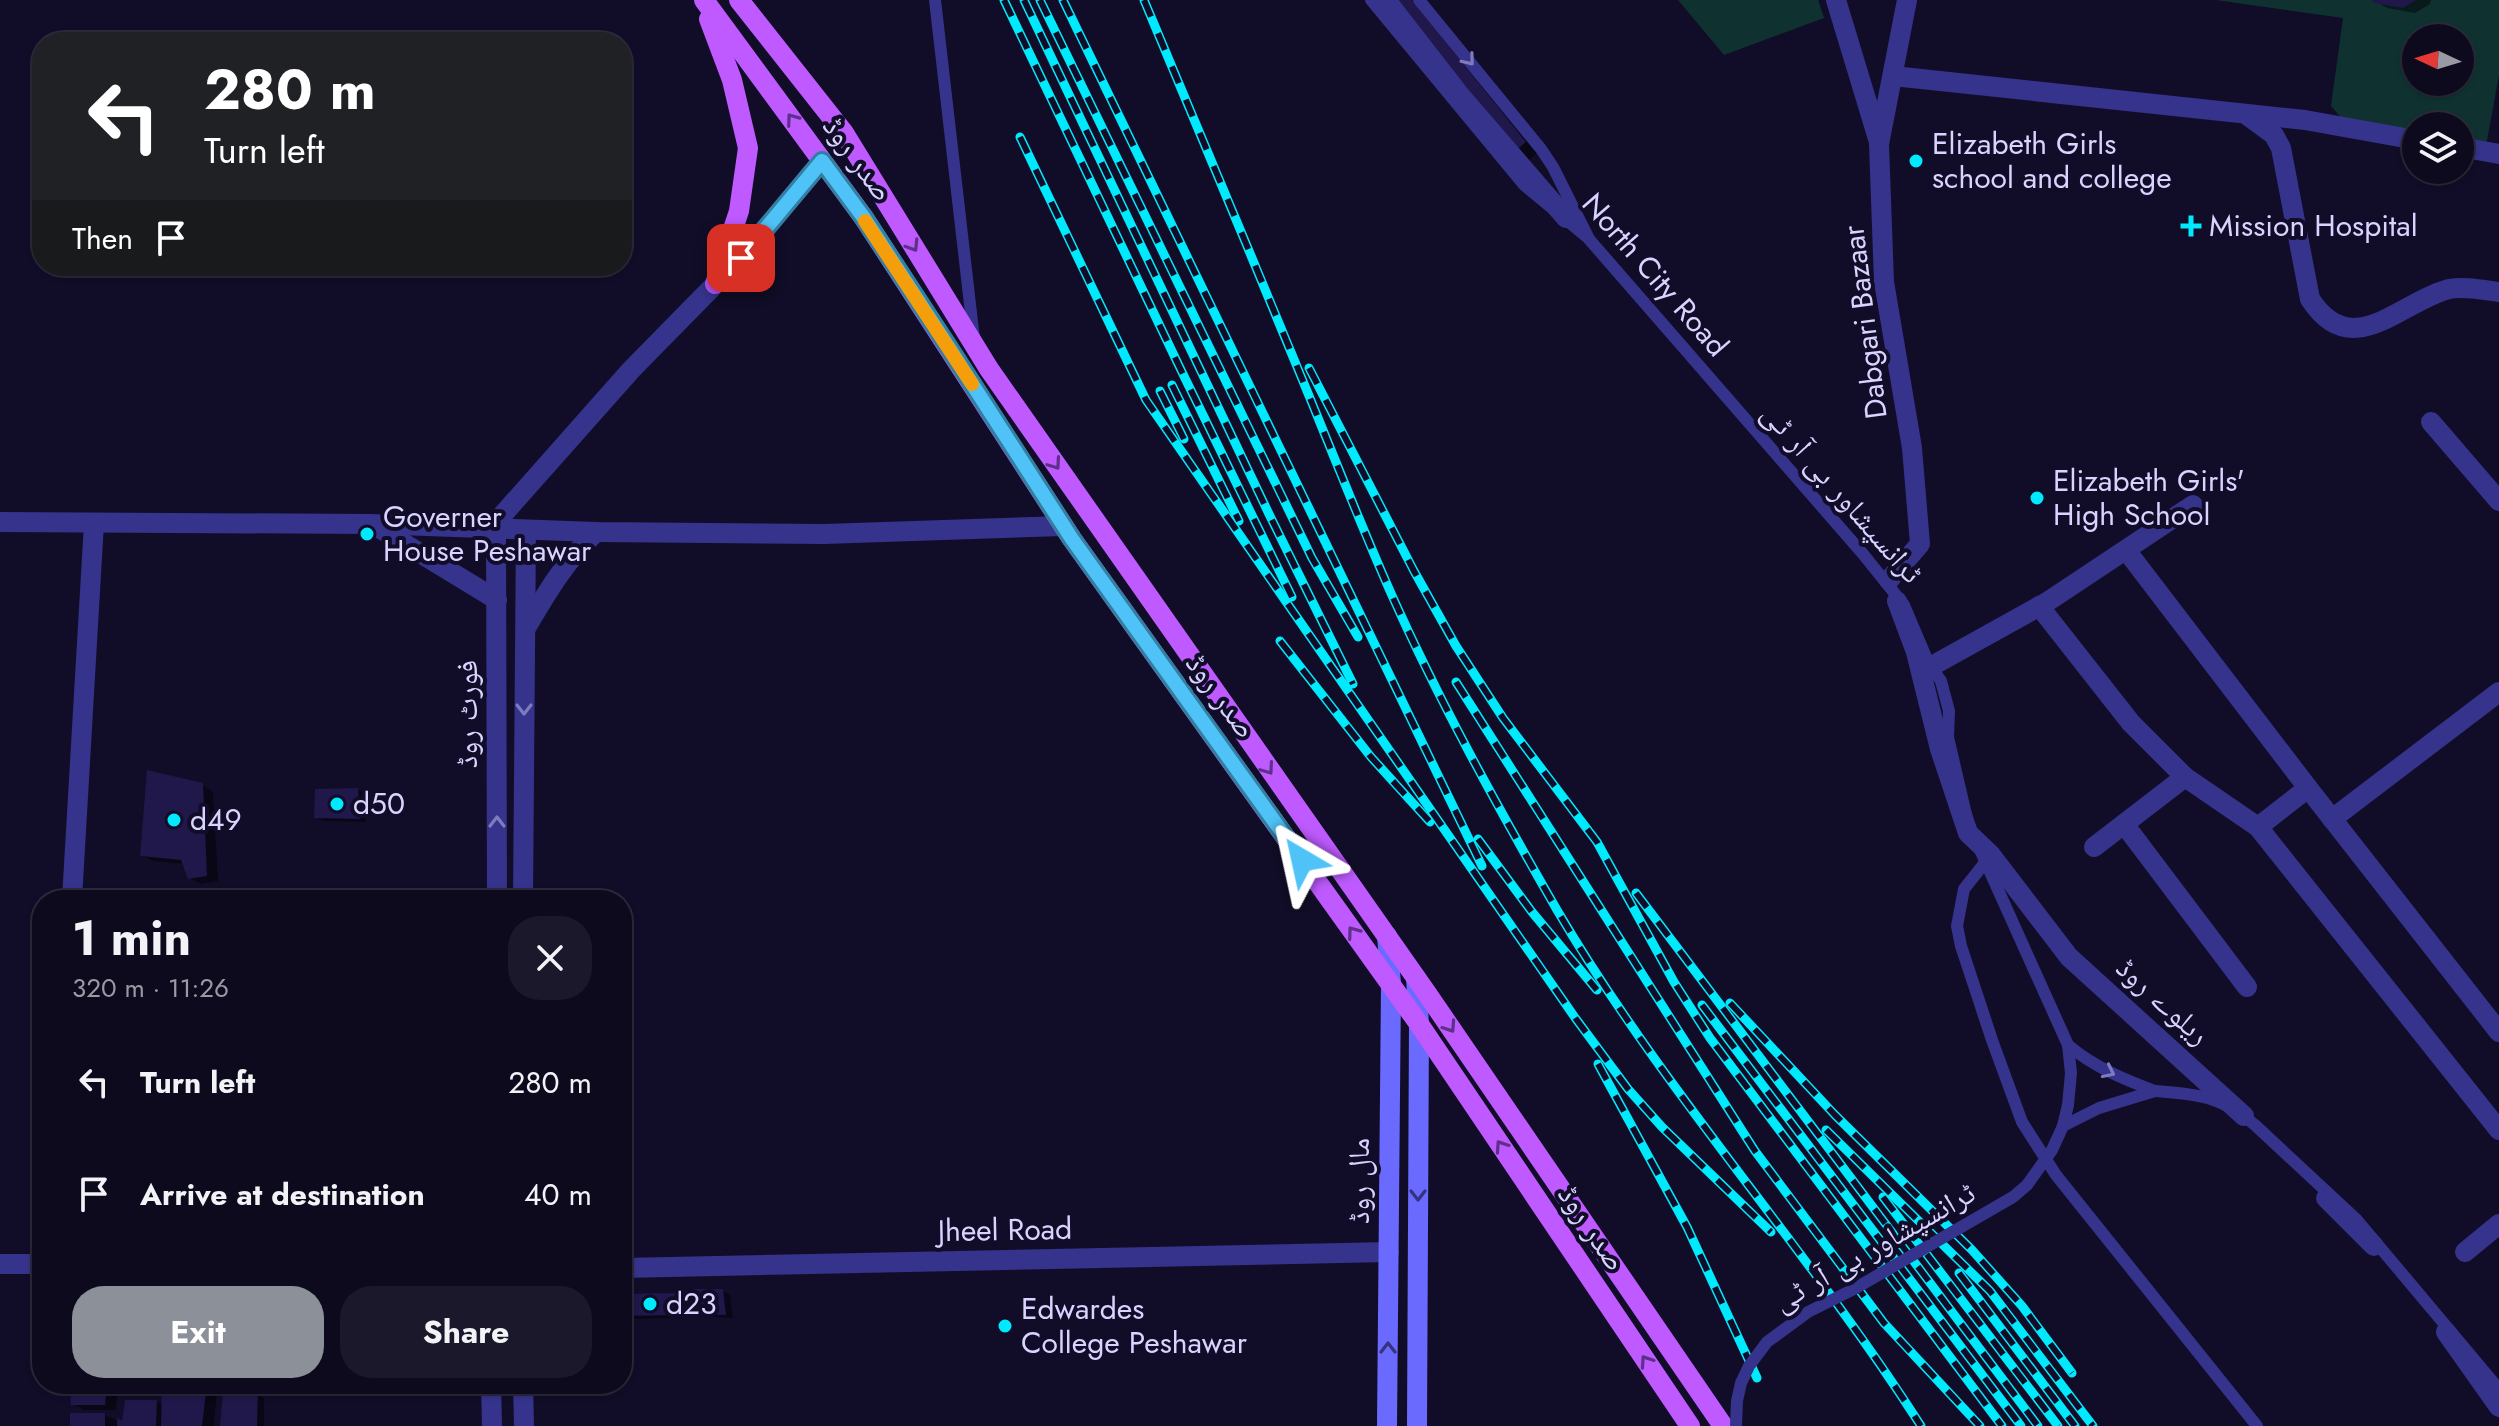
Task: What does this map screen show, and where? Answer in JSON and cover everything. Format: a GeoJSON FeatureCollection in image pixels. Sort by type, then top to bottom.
{"type":"FeatureCollection","features":[{"type":"Feature","properties":{"kind":"main road","name":"صدر روڈ"},"geometry":{"type":"LineString","coordinates":[[703,0],[822,161],[924,309],[1063,526],[1419,1024],[1690,1426]]}},
{"type":"Feature","properties":{"kind":"main road"},"geometry":{"type":"LineString","coordinates":[[703,0],[732,80],[748,148],[739,211],[715,284]]}},
{"type":"Feature","properties":{"kind":"main road","name":"صدر روڈ"},"geometry":{"type":"LineString","coordinates":[[739,0],[844,133],[975,347],[1387,936],[1723,1426]]}},
{"type":"Feature","properties":{"kind":"main road","name":"مال روڈ"},"geometry":{"type":"LineString","coordinates":[[1387,936],[1391,984],[1387,1426]]}},
{"type":"Feature","properties":{"kind":"main road","name":"مال روڈ"},"geometry":{"type":"LineString","coordinates":[[1416,978],[1419,1024],[1417,1426]]}},
{"type":"Feature","properties":{"kind":"street","name":"North City Road"},"geometry":{"type":"LineString","coordinates":[[1386,0],[1459,94],[1722,400],[1889,580]]}},
{"type":"Feature","properties":{"kind":"street"},"geometry":{"type":"LineString","coordinates":[[1836,0],[1879,144]]}},
{"type":"Feature","properties":{"kind":"street","name":"Dabgari Bazaar"},"geometry":{"type":"LineString","coordinates":[[1889,580],[1920,544],[1912,448],[1884,282],[1879,144],[1907,0]]}},
{"type":"Feature","properties":{"kind":"street"},"geometry":{"type":"LineString","coordinates":[[1893,76],[2305,120],[2402,137]]}},
{"type":"Feature","properties":{"kind":"street"},"geometry":{"type":"LineString","coordinates":[[2244,114],[2274,135],[2281,148],[2310,299],[2317,310],[2330,320],[2344,326],[2369,327],[2451,289],[2499,292]]}},
{"type":"Feature","properties":{"kind":"street"},"geometry":{"type":"LineString","coordinates":[[2474,150],[2499,154]]}},
{"type":"Feature","properties":{"kind":"street"},"geometry":{"type":"LineString","coordinates":[[493,529],[631,370],[741,258],[822,161]]}},
{"type":"Feature","properties":{"kind":"street"},"geometry":{"type":"LineString","coordinates":[[2431,422],[2499,501]]}},
{"type":"Feature","properties":{"kind":"street"},"geometry":{"type":"LineString","coordinates":[[1921,672],[2039,606],[2193,505]]}},
{"type":"Feature","properties":{"kind":"street"},"geometry":{"type":"LineString","coordinates":[[0,522],[371,524],[596,532],[824,534],[1063,526]]}},
{"type":"Feature","properties":{"kind":"street"},"geometry":{"type":"LineString","coordinates":[[73,890],[94,523]]}},
{"type":"Feature","properties":{"kind":"street"},"geometry":{"type":"LineString","coordinates":[[371,524],[497,600]]}},
{"type":"Feature","properties":{"kind":"street","name":"فورٹ روڈ"},"geometry":{"type":"LineString","coordinates":[[493,529],[497,600],[497,890]]}},
{"type":"Feature","properties":{"kind":"street","name":"فورٹ روڈ"},"geometry":{"type":"LineString","coordinates":[[523,890],[526,530]]}},
{"type":"Feature","properties":{"kind":"street"},"geometry":{"type":"LineString","coordinates":[[524,631],[556,576],[596,532]]}},
{"type":"Feature","properties":{"kind":"street"},"geometry":{"type":"LineString","coordinates":[[2126,550],[2499,1032]]}},
{"type":"Feature","properties":{"kind":"street","name":"ریلوے روڈ"},"geometry":{"type":"LineString","coordinates":[[1889,580],[1921,672],[1940,749],[1968,833],[1991,855],[2069,957],[2253,1124],[2412,1285],[2499,1407]]}},
{"type":"Feature","properties":{"kind":"street"},"geometry":{"type":"LineString","coordinates":[[2039,606],[2131,723],[2185,777],[2258,827],[2499,1130]]}},
{"type":"Feature","properties":{"kind":"street"},"geometry":{"type":"LineString","coordinates":[[2332,819],[2499,692]]}},
{"type":"Feature","properties":{"kind":"street"},"geometry":{"type":"LineString","coordinates":[[2094,847],[2185,777]]}},
{"type":"Feature","properties":{"kind":"street"},"geometry":{"type":"LineString","coordinates":[[2258,827],[2308,788]]}},
{"type":"Feature","properties":{"kind":"street"},"geometry":{"type":"LineString","coordinates":[[2124,824],[2247,987]]}},
{"type":"Feature","properties":{"kind":"street"},"geometry":{"type":"LineString","coordinates":[[2465,1252],[2499,1224]]}},
{"type":"Feature","properties":{"kind":"street","name":"Jheel Road"},"geometry":{"type":"LineString","coordinates":[[632,1268],[1389,1252]]}},
{"type":"Feature","properties":{"kind":"street"},"geometry":{"type":"LineString","coordinates":[[0,1264],[32,1264]]}},
{"type":"Feature","properties":{"kind":"street"},"geometry":{"type":"LineString","coordinates":[[491,1394],[492,1426]]}},
{"type":"Feature","properties":{"kind":"street"},"geometry":{"type":"LineString","coordinates":[[523,1394],[524,1426]]}},
{"type":"Feature","properties":{"kind":"lane"},"geometry":{"type":"LineString","coordinates":[[935,0],[975,347]]}},
{"type":"Feature","properties":{"kind":"lane","name":"ٹرانسپشاور بی آر ٹی"},"geometry":{"type":"LineString","coordinates":[[1371,0],[1503,162],[1543,202],[1588,238],[1904,605],[1929,664],[1941,681],[1949,711],[1948,737],[1968,823],[2068,1045],[2070,1088],[2063,1126],[2041,1168],[2013,1197],[1854,1289],[1808,1312],[1767,1342],[1741,1383],[1736,1426]]}},
{"type":"Feature","properties":{"kind":"lane","name":"ٹرانسپشاور بی آر ٹی"},"geometry":{"type":"LineString","coordinates":[[1419,0],[1541,149],[1588,238]]}},
{"type":"Feature","properties":{"kind":"lane"},"geometry":{"type":"LineString","coordinates":[[1991,855],[1964,889],[1957,926],[1992,1040],[2022,1122],[2056,1175],[2257,1426]]}},
{"type":"Feature","properties":{"kind":"lane"},"geometry":{"type":"LineString","coordinates":[[2068,1045],[2112,1075],[2155,1091],[2209,1097],[2239,1111],[2357,1220],[2499,1389]]}},
{"type":"Feature","properties":{"kind":"lane"},"geometry":{"type":"LineString","coordinates":[[2063,1126],[2099,1108],[2155,1091]]}},
{"type":"Feature","properties":{"kind":"green space"},"geometry":{"type":"Polygon","coordinates":[[[1678,0],[1818,0],[1824,18],[1724,55],[1678,0]]]}},
{"type":"Feature","properties":{"kind":"green space"},"geometry":{"type":"Polygon","coordinates":[[[2216,0],[2499,0],[2499,75],[2486,146],[2474,144],[2474,112],[2402,112],[2402,131],[2344,121],[2331,106],[2343,18],[2216,0]]]}},
{"type":"Feature","properties":{"kind":"building"},"geometry":{"type":"Polygon","coordinates":[[[1375,0],[1412,0],[1526,142],[1504,160],[1375,0]]]}},
{"type":"Feature","properties":{"kind":"building"},"geometry":{"type":"Polygon","coordinates":[[[2372,0],[2416,0],[2403,8],[2374,3],[2372,0]]]}},
{"type":"Feature","properties":{"kind":"building","name":"d49"},"geometry":{"type":"Polygon","coordinates":[[[147,770],[203,783],[207,876],[188,879],[181,860],[140,856],[147,770]]]}},
{"type":"Feature","properties":{"kind":"building","name":"d50"},"geometry":{"type":"Polygon","coordinates":[[[358,788],[360,819],[314,818],[315,789],[358,788]]]}},
{"type":"Feature","properties":{"kind":"building"},"geometry":{"type":"Polygon","coordinates":[[[693,1289],[723,1289],[726,1315],[692,1314],[693,1289]]]}},
{"type":"Feature","properties":{"kind":"building","name":"d23"},"geometry":{"type":"Polygon","coordinates":[[[678,1293],[679,1315],[632,1316],[632,1294],[678,1293]]]}},
{"type":"Feature","properties":{"kind":"building"},"geometry":{"type":"Polygon","coordinates":[[[70,1394],[106,1394],[105,1405],[71,1405],[70,1394]]]}},
{"type":"Feature","properties":{"kind":"building"},"geometry":{"type":"Polygon","coordinates":[[[162,1394],[206,1394],[202,1426],[161,1426],[162,1394]]]}},
{"type":"Feature","properties":{"kind":"building"},"geometry":{"type":"Polygon","coordinates":[[[223,1394],[258,1394],[257,1426],[220,1426],[223,1394]]]}},
{"type":"Feature","properties":{"kind":"building"},"geometry":{"type":"Polygon","coordinates":[[[125,1400],[157,1400],[156,1426],[117,1426],[117,1418],[122,1421],[125,1400]]]}},
{"type":"Feature","properties":{"kind":"building"},"geometry":{"type":"Polygon","coordinates":[[[70,1413],[105,1413],[105,1426],[70,1426],[70,1413]]]}},
{"type":"Feature","properties":{"kind":"railway"},"geometry":{"type":"LineString","coordinates":[[1004,0],[1292,597]]}},
{"type":"Feature","properties":{"kind":"railway"},"geometry":{"type":"LineString","coordinates":[[1024,0],[1353,684]]}},
{"type":"Feature","properties":{"kind":"railway"},"geometry":{"type":"LineString","coordinates":[[1040,0],[1312,558],[1358,637]]}},
{"type":"Feature","properties":{"kind":"railway"},"geometry":{"type":"LineString","coordinates":[[1063,0],[1482,866]]}},
{"type":"Feature","properties":{"kind":"railway"},"geometry":{"type":"LineString","coordinates":[[1144,0],[1390,591],[1428,673],[1491,792],[1557,910],[1643,1043],[1832,1296],[1921,1426]]}},
{"type":"Feature","properties":{"kind":"railway"},"geometry":{"type":"LineString","coordinates":[[1020,137],[1146,400],[1576,1019],[1628,1089],[1662,1127],[1771,1232]]}},
{"type":"Feature","properties":{"kind":"railway"},"geometry":{"type":"LineString","coordinates":[[1309,368],[1456,646],[1503,718],[1597,842],[1674,982],[1710,1038],[2002,1426]]}},
{"type":"Feature","properties":{"kind":"railway"},"geometry":{"type":"LineString","coordinates":[[1172,385],[1239,521]]}},
{"type":"Feature","properties":{"kind":"railway"},"geometry":{"type":"LineString","coordinates":[[1160,391],[1184,439]]}},
{"type":"Feature","properties":{"kind":"railway"},"geometry":{"type":"LineString","coordinates":[[1280,641],[1371,757],[1430,822]]}},
{"type":"Feature","properties":{"kind":"railway"},"geometry":{"type":"LineString","coordinates":[[1456,682],[1755,1151],[1884,1323],[1980,1426]]}},
{"type":"Feature","properties":{"kind":"railway"},"geometry":{"type":"LineString","coordinates":[[1478,839],[1532,912],[1597,990]]}},
{"type":"Feature","properties":{"kind":"railway"},"geometry":{"type":"LineString","coordinates":[[1636,893],[2038,1426]]}},
{"type":"Feature","properties":{"kind":"railway"},"geometry":{"type":"LineString","coordinates":[[1730,1003],[1835,1115],[1972,1250],[2022,1306],[2072,1373]]}},
{"type":"Feature","properties":{"kind":"railway"},"geometry":{"type":"LineString","coordinates":[[1702,1005],[2021,1426]]}},
{"type":"Feature","properties":{"kind":"railway"},"geometry":{"type":"LineString","coordinates":[[1598,1064],[1687,1227],[1757,1378]]}},
{"type":"Feature","properties":{"kind":"railway"},"geometry":{"type":"LineString","coordinates":[[1826,1130],[1990,1291],[2093,1426]]}},
{"type":"Feature","properties":{"kind":"railway"},"geometry":{"type":"LineString","coordinates":[[1883,1197],[2058,1426]]}},
{"type":"Feature","properties":{"kind":"railway"},"geometry":{"type":"LineString","coordinates":[[1959,1273],[2075,1426]]}},
{"type":"Feature","properties":{"kind":"slow traffic"},"geometry":{"type":"LineString","coordinates":[[865,221],[972,384]]}},
{"type":"Feature","properties":{"kind":"place","name":"Elizabeth Girls school and college"},"geometry":{"type":"Point","coordinates":[1916,161]}},
{"type":"Feature","properties":{"kind":"place","name":"Mission Hospital"},"geometry":{"type":"Point","coordinates":[2191,226]}},
{"type":"Feature","properties":{"kind":"place","name":"Elizabeth Girls' High School"},"geometry":{"type":"Point","coordinates":[2037,498]}},
{"type":"Feature","properties":{"kind":"place","name":"Governer House Peshawar"},"geometry":{"type":"Point","coordinates":[367,534]}},
{"type":"Feature","properties":{"kind":"place","name":"d50"},"geometry":{"type":"Point","coordinates":[337,804]}},
{"type":"Feature","properties":{"kind":"place","name":"d49"},"geometry":{"type":"Point","coordinates":[174,820]}},
{"type":"Feature","properties":{"kind":"place","name":"d23"},"geometry":{"type":"Point","coordinates":[650,1304]}},
{"type":"Feature","properties":{"kind":"place","name":"Edwardes College Peshawar"},"geometry":{"type":"Point","coordinates":[1005,1326]}},
{"type":"Feature","properties":{"kind":"route"},"geometry":{"type":"LineString","coordinates":[[741,258],[822,161],[864,218],[1072,539],[1302,860]]}}]}
